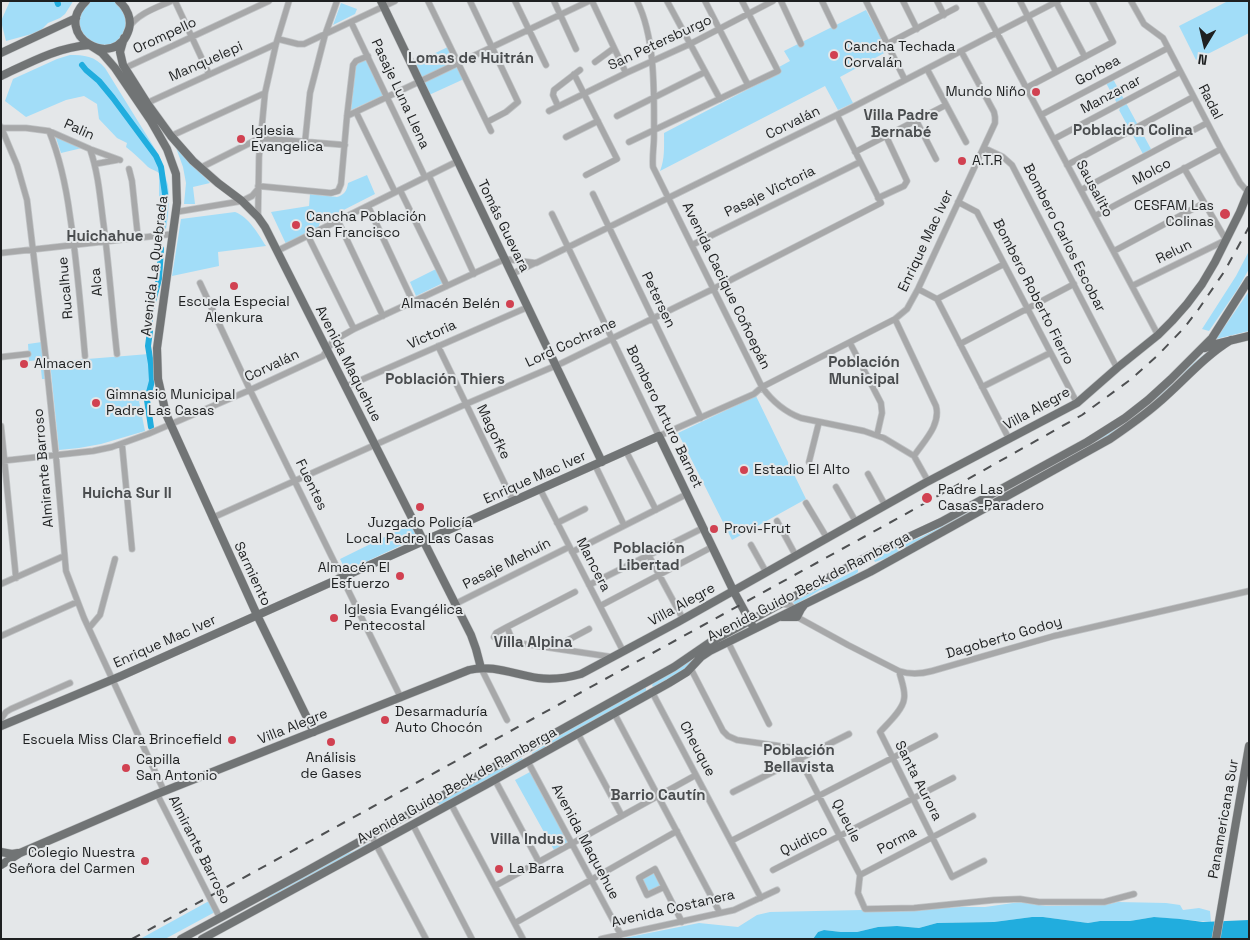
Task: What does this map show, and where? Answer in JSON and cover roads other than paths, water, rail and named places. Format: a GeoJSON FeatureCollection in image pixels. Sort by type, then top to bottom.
{"type":"FeatureCollection","features":[{"type":"Feature","properties":{"kind":"main road"},"geometry":{"type":"LineString","coordinates":[[120,1],[127,10],[129,19],[129,27],[124,38],[120,56],[125,68],[147,103],[171,136],[200,168],[242,201],[258,217]]}},
{"type":"Feature","properties":{"kind":"main road"},"geometry":{"type":"LineString","coordinates":[[1,54],[76,18],[82,3]]}},
{"type":"Feature","properties":{"kind":"main road","name":"Tomás Guevara"},"geometry":{"type":"LineString","coordinates":[[382,4],[556,365],[598,464]]}},
{"type":"Feature","properties":{"kind":"main road","name":"Avenida La Quebrada"},"geometry":{"type":"LineString","coordinates":[[76,18],[76,26],[84,42],[102,53],[115,68],[168,149],[174,166],[177,184],[177,203],[159,329],[157,358],[160,391],[170,425]]}},
{"type":"Feature","properties":{"kind":"main road"},"geometry":{"type":"LineString","coordinates":[[1,76],[65,49],[77,46],[90,46],[100,49],[109,48],[117,45],[124,38]]}},
{"type":"Feature","properties":{"kind":"main road","name":"Villa Alegre"},"geometry":{"type":"LineString","coordinates":[[1,865],[20,853],[161,792],[469,670],[481,668],[556,679],[581,674],[683,619],[928,481],[1077,403],[1158,335],[1178,315],[1202,284],[1215,262],[1248,191]]}},
{"type":"Feature","properties":{"kind":"main road","name":"Avenida Maquehue"},"geometry":{"type":"LineString","coordinates":[[258,217],[265,226],[472,638],[481,668]]}},
{"type":"Feature","properties":{"kind":"main road","name":"Avenida Guido Beck de Ramberga"},"geometry":{"type":"LineString","coordinates":[[181,939],[674,667],[709,643],[864,559],[941,522],[1087,442],[1125,418],[1148,400],[1199,352],[1212,338],[1249,280]]}},
{"type":"Feature","properties":{"kind":"main road","name":"Avenida Guido Beck de Ramberga"},"geometry":{"type":"LineString","coordinates":[[1199,352],[1212,345],[1249,336]]}},
{"type":"Feature","properties":{"kind":"main road","name":"Avenida Guido Beck de Ramberga"},"geometry":{"type":"LineString","coordinates":[[202,939],[682,676],[706,654],[776,618],[795,613],[807,602],[870,572],[1110,439],[1157,405],[1211,354],[1230,340]]}},
{"type":"Feature","properties":{"kind":"main road","name":"Sarmiento"},"geometry":{"type":"LineString","coordinates":[[170,425],[257,615],[314,732]]}},
{"type":"Feature","properties":{"kind":"main road","name":"Enrique Mac Iver"},"geometry":{"type":"LineString","coordinates":[[1,726],[113,679],[659,436]]}},
{"type":"Feature","properties":{"kind":"main road","name":"Bombero Arturo Barnet"},"geometry":{"type":"LineString","coordinates":[[659,436],[733,590],[755,629]]}},
{"type":"Feature","properties":{"kind":"main road"},"geometry":{"type":"LineString","coordinates":[[864,559],[870,572]]}},
{"type":"Feature","properties":{"kind":"main road"},"geometry":{"type":"LineString","coordinates":[[647,682],[652,692]]}},
{"type":"Feature","properties":{"kind":"main road","name":"Panamericana Sur"},"geometry":{"type":"LineString","coordinates":[[1216,939],[1249,746]]}},
{"type":"Feature","properties":{"kind":"main road"},"geometry":{"type":"LineString","coordinates":[[522,752],[528,762]]}},
{"type":"Feature","properties":{"kind":"main road","name":"Villa Alegre"},"geometry":{"type":"LineString","coordinates":[[1,852],[20,853]]}},
{"type":"Feature","properties":{"kind":"main road"},"geometry":{"type":"LineString","coordinates":[[216,931],[220,924],[220,918],[233,922]]}},
{"type":"Feature","properties":{"kind":"street"},"geometry":{"type":"LineString","coordinates":[[129,27],[142,15],[172,1]]}},
{"type":"Feature","properties":{"kind":"street"},"geometry":{"type":"LineString","coordinates":[[176,1],[209,74]]}},
{"type":"Feature","properties":{"kind":"street","name":"Orompello"},"geometry":{"type":"LineString","coordinates":[[125,68],[269,1]]}},
{"type":"Feature","properties":{"kind":"street"},"geometry":{"type":"LineString","coordinates":[[258,217],[260,138],[265,93],[288,1]]}},
{"type":"Feature","properties":{"kind":"street"},"geometry":{"type":"LineString","coordinates":[[305,142],[310,93],[324,35],[337,1]]}},
{"type":"Feature","properties":{"kind":"street"},"geometry":{"type":"LineString","coordinates":[[277,41],[302,44],[351,22],[382,4],[395,1]]}},
{"type":"Feature","properties":{"kind":"street"},"geometry":{"type":"LineString","coordinates":[[428,1],[492,131]]}},
{"type":"Feature","properties":{"kind":"street"},"geometry":{"type":"LineString","coordinates":[[470,1],[518,102],[506,112],[487,122]]}},
{"type":"Feature","properties":{"kind":"street"},"geometry":{"type":"LineString","coordinates":[[515,1],[546,66]]}},
{"type":"Feature","properties":{"kind":"street"},"geometry":{"type":"LineString","coordinates":[[554,1],[576,49]]}},
{"type":"Feature","properties":{"kind":"street"},"geometry":{"type":"LineString","coordinates":[[347,116],[590,1],[626,73]]}},
{"type":"Feature","properties":{"kind":"street","name":"Avenida Cacique Coñoepán"},"geometry":{"type":"LineString","coordinates":[[637,1],[646,22],[652,61],[653,167],[762,387],[785,410],[801,418],[864,431],[890,441],[914,456],[928,481]]}},
{"type":"Feature","properties":{"kind":"street"},"geometry":{"type":"LineString","coordinates":[[667,1],[720,99]]}},
{"type":"Feature","properties":{"kind":"street"},"geometry":{"type":"LineString","coordinates":[[705,1],[748,85]]}},
{"type":"Feature","properties":{"kind":"street"},"geometry":{"type":"LineString","coordinates":[[629,142],[778,71],[742,1]]}},
{"type":"Feature","properties":{"kind":"street","name":"San Petersburgo"},"geometry":{"type":"LineString","coordinates":[[549,111],[690,44],[774,1]]}},
{"type":"Feature","properties":{"kind":"street"},"geometry":{"type":"LineString","coordinates":[[781,1],[801,44]]}},
{"type":"Feature","properties":{"kind":"street"},"geometry":{"type":"LineString","coordinates":[[822,1],[834,26]]}},
{"type":"Feature","properties":{"kind":"street"},"geometry":{"type":"LineString","coordinates":[[866,1],[905,80]]}},
{"type":"Feature","properties":{"kind":"street"},"geometry":{"type":"LineString","coordinates":[[903,1],[917,29]]}},
{"type":"Feature","properties":{"kind":"street"},"geometry":{"type":"LineString","coordinates":[[937,1],[944,15]]}},
{"type":"Feature","properties":{"kind":"street","name":"Sausalito"},"geometry":{"type":"LineString","coordinates":[[980,1],[1158,335]]}},
{"type":"Feature","properties":{"kind":"street"},"geometry":{"type":"LineString","coordinates":[[1020,1],[1056,72]]}},
{"type":"Feature","properties":{"kind":"street"},"geometry":{"type":"LineString","coordinates":[[1026,88],[1113,42],[1092,1]]}},
{"type":"Feature","properties":{"kind":"street","name":"Radal"},"geometry":{"type":"LineString","coordinates":[[1131,1],[1144,24],[1163,38],[1221,149],[1240,183],[1248,191]]}},
{"type":"Feature","properties":{"kind":"street"},"geometry":{"type":"LineString","coordinates":[[1057,2],[1085,57]]}},
{"type":"Feature","properties":{"kind":"street","name":"Corvalán"},"geometry":{"type":"LineString","coordinates":[[512,274],[837,115],[1057,2]]}},
{"type":"Feature","properties":{"kind":"street"},"geometry":{"type":"LineString","coordinates":[[887,44],[956,8]]}},
{"type":"Feature","properties":{"kind":"street","name":"Pasaje Luna Llena"},"geometry":{"type":"LineString","coordinates":[[351,22],[474,274]]}},
{"type":"Feature","properties":{"kind":"street","name":"Manquelepi"},"geometry":{"type":"LineString","coordinates":[[147,103],[277,41]]}},
{"type":"Feature","properties":{"kind":"street"},"geometry":{"type":"LineString","coordinates":[[595,62],[614,48]]}},
{"type":"Feature","properties":{"kind":"street","name":"Gorbea"},"geometry":{"type":"LineString","coordinates":[[1041,115],[1168,48]]}},
{"type":"Feature","properties":{"kind":"street"},"geometry":{"type":"LineString","coordinates":[[960,51],[995,114],[995,123],[984,148]]}},
{"type":"Feature","properties":{"kind":"street"},"geometry":{"type":"LineString","coordinates":[[258,188],[331,193],[336,192],[341,186],[353,65],[356,61],[368,56]]}},
{"type":"Feature","properties":{"kind":"street"},"geometry":{"type":"LineString","coordinates":[[927,69],[966,142]]}},
{"type":"Feature","properties":{"kind":"street"},"geometry":{"type":"LineString","coordinates":[[558,106],[553,95],[554,90],[580,70]]}},
{"type":"Feature","properties":{"kind":"street"},"geometry":{"type":"LineString","coordinates":[[617,116],[705,72]]}},
{"type":"Feature","properties":{"kind":"street","name":"Manzanar"},"geometry":{"type":"LineString","coordinates":[[1054,139],[1180,72]]}},
{"type":"Feature","properties":{"kind":"street"},"geometry":{"type":"LineString","coordinates":[[574,74],[617,160],[586,175]]}},
{"type":"Feature","properties":{"kind":"street"},"geometry":{"type":"LineString","coordinates":[[171,136],[265,93]]}},
{"type":"Feature","properties":{"kind":"street"},"geometry":{"type":"LineString","coordinates":[[1068,165],[1193,97]]}},
{"type":"Feature","properties":{"kind":"street"},"geometry":{"type":"LineString","coordinates":[[855,152],[946,105]]}},
{"type":"Feature","properties":{"kind":"street"},"geometry":{"type":"LineString","coordinates":[[356,112],[447,286]]}},
{"type":"Feature","properties":{"kind":"street"},"geometry":{"type":"LineString","coordinates":[[837,115],[880,201]]}},
{"type":"Feature","properties":{"kind":"street"},"geometry":{"type":"LineString","coordinates":[[916,120],[936,159]]}},
{"type":"Feature","properties":{"kind":"street"},"geometry":{"type":"LineString","coordinates":[[566,137],[598,121]]}},
{"type":"Feature","properties":{"kind":"street"},"geometry":{"type":"LineString","coordinates":[[1081,190],[1207,123]]}},
{"type":"Feature","properties":{"kind":"street","name":"Palin"},"geometry":{"type":"LineString","coordinates":[[1,127],[50,130],[90,149],[120,160],[95,164]]}},
{"type":"Feature","properties":{"kind":"street","name":"Almirante Barroso"},"geometry":{"type":"LineString","coordinates":[[1,127],[13,152],[27,200],[56,456],[64,556],[68,577],[77,602],[113,679],[161,792],[220,918]]}},
{"type":"Feature","properties":{"kind":"street","name":"Rucalhue"},"geometry":{"type":"LineString","coordinates":[[50,130],[62,168],[74,245],[85,356]]}},
{"type":"Feature","properties":{"kind":"street","name":"Lord Cochrane"},"geometry":{"type":"LineString","coordinates":[[212,518],[556,365],[713,289],[880,201],[904,186],[907,181],[886,136]]}},
{"type":"Feature","properties":{"kind":"street"},"geometry":{"type":"LineString","coordinates":[[200,168],[260,138],[345,145]]}},
{"type":"Feature","properties":{"kind":"street","name":"Enrique Mac Iver"},"geometry":{"type":"LineString","coordinates":[[659,436],[754,394],[762,387],[895,320],[907,309],[918,289],[984,148]]}},
{"type":"Feature","properties":{"kind":"street","name":"Bombero Carlos Escobar"},"geometry":{"type":"LineString","coordinates":[[984,148],[1003,157],[1012,165],[1117,368]]}},
{"type":"Feature","properties":{"kind":"street","name":"Alca"},"geometry":{"type":"LineString","coordinates":[[90,149],[95,164],[106,242],[117,354]]}},
{"type":"Feature","properties":{"kind":"street","name":"Molco"},"geometry":{"type":"LineString","coordinates":[[1095,216],[1221,149]]}},
{"type":"Feature","properties":{"kind":"street"},"geometry":{"type":"LineString","coordinates":[[277,251],[458,161]]}},
{"type":"Feature","properties":{"kind":"street","name":"Pasaje Victoria"},"geometry":{"type":"LineString","coordinates":[[692,245],[860,162]]}},
{"type":"Feature","properties":{"kind":"street"},"geometry":{"type":"LineString","coordinates":[[1184,168],[1226,240]]}},
{"type":"Feature","properties":{"kind":"street"},"geometry":{"type":"LineString","coordinates":[[129,169],[138,238]]}},
{"type":"Feature","properties":{"kind":"street"},"geometry":{"type":"LineString","coordinates":[[176,212],[242,201],[252,196],[258,188]]}},
{"type":"Feature","properties":{"kind":"street","name":"Petersen"},"geometry":{"type":"LineString","coordinates":[[592,194],[701,418]]}},
{"type":"Feature","properties":{"kind":"street","name":"Bombero Roberto Fierro"},"geometry":{"type":"LineString","coordinates":[[958,202],[977,212],[1077,403]]}},
{"type":"Feature","properties":{"kind":"street"},"geometry":{"type":"LineString","coordinates":[[1114,251],[1204,203]]}},
{"type":"Feature","properties":{"kind":"street"},"geometry":{"type":"LineString","coordinates":[[368,206],[413,302]]}},
{"type":"Feature","properties":{"kind":"street","name":"Bombero Arturo Barnet"},"geometry":{"type":"LineString","coordinates":[[552,214],[659,436]]}},
{"type":"Feature","properties":{"kind":"street"},"geometry":{"type":"LineString","coordinates":[[338,221],[383,316]]}},
{"type":"Feature","properties":{"kind":"street"},"geometry":{"type":"LineString","coordinates":[[1,254],[173,234]]}},
{"type":"Feature","properties":{"kind":"street"},"geometry":{"type":"LineString","coordinates":[[308,236],[354,329]]}},
{"type":"Feature","properties":{"kind":"street","name":"Relun"},"geometry":{"type":"LineString","coordinates":[[1132,286],[1226,240]]}},
{"type":"Feature","properties":{"kind":"street"},"geometry":{"type":"LineString","coordinates":[[505,259],[536,262]]}},
{"type":"Feature","properties":{"kind":"street","name":"Corvalán"},"geometry":{"type":"LineString","coordinates":[[3,461],[93,451],[122,444],[148,434],[323,356],[333,341],[354,329],[505,259]]}},
{"type":"Feature","properties":{"kind":"street"},"geometry":{"type":"LineString","coordinates":[[937,298],[1004,264]]}},
{"type":"Feature","properties":{"kind":"street","name":"Fuentes"},"geometry":{"type":"LineString","coordinates":[[200,283],[250,390],[401,698]]}},
{"type":"Feature","properties":{"kind":"street"},"geometry":{"type":"LineString","coordinates":[[960,344],[1074,284]]}},
{"type":"Feature","properties":{"kind":"street"},"geometry":{"type":"LineString","coordinates":[[918,289],[937,298],[1009,439]]}},
{"type":"Feature","properties":{"kind":"street","name":"Victoria"},"geometry":{"type":"LineString","coordinates":[[345,386],[528,307]]}},
{"type":"Feature","properties":{"kind":"street"},"geometry":{"type":"LineString","coordinates":[[895,320],[938,410],[935,424],[914,456]]}},
{"type":"Feature","properties":{"kind":"street"},"geometry":{"type":"LineString","coordinates":[[850,342],[881,403],[882,413],[877,435]]}},
{"type":"Feature","properties":{"kind":"street","name":"Magofke"},"geometry":{"type":"LineString","coordinates":[[438,346],[514,501]]}},
{"type":"Feature","properties":{"kind":"street"},"geometry":{"type":"LineString","coordinates":[[982,387],[1050,353]]}},
{"type":"Feature","properties":{"kind":"street"},"geometry":{"type":"LineString","coordinates":[[1,357],[28,354]]}},
{"type":"Feature","properties":{"kind":"street"},"geometry":{"type":"LineString","coordinates":[[809,462],[820,422]]}},
{"type":"Feature","properties":{"kind":"street"},"geometry":{"type":"LineString","coordinates":[[1,426],[16,578]]}},
{"type":"Feature","properties":{"kind":"street"},"geometry":{"type":"LineString","coordinates":[[122,444],[132,549]]}},
{"type":"Feature","properties":{"kind":"street"},"geometry":{"type":"LineString","coordinates":[[626,451],[656,510]]}},
{"type":"Feature","properties":{"kind":"street"},"geometry":{"type":"LineString","coordinates":[[598,464],[624,525]]}},
{"type":"Feature","properties":{"kind":"street"},"geometry":{"type":"LineString","coordinates":[[868,474],[886,505]]}},
{"type":"Feature","properties":{"kind":"street"},"geometry":{"type":"LineString","coordinates":[[836,487],[856,522]]}},
{"type":"Feature","properties":{"kind":"street","name":"Mancera"},"geometry":{"type":"LineString","coordinates":[[540,490],[623,651]]}},
{"type":"Feature","properties":{"kind":"street","name":"Pasaje Mehuín"},"geometry":{"type":"LineString","coordinates":[[455,604],[687,494]]}},
{"type":"Feature","properties":{"kind":"street"},"geometry":{"type":"LineString","coordinates":[[806,503],[827,538]]}},
{"type":"Feature","properties":{"kind":"street"},"geometry":{"type":"LineString","coordinates":[[557,523],[585,509]]}},
{"type":"Feature","properties":{"kind":"street"},"geometry":{"type":"LineString","coordinates":[[777,521],[796,556]]}},
{"type":"Feature","properties":{"kind":"street"},"geometry":{"type":"LineString","coordinates":[[589,585],[704,528]]}},
{"type":"Feature","properties":{"kind":"street"},"geometry":{"type":"LineString","coordinates":[[751,545],[766,572]]}},
{"type":"Feature","properties":{"kind":"street"},"geometry":{"type":"LineString","coordinates":[[600,606],[712,547]]}},
{"type":"Feature","properties":{"kind":"street"},"geometry":{"type":"LineString","coordinates":[[1,584],[64,556]]}},
{"type":"Feature","properties":{"kind":"street"},"geometry":{"type":"LineString","coordinates":[[649,556],[683,619]]}},
{"type":"Feature","properties":{"kind":"street"},"geometry":{"type":"LineString","coordinates":[[89,628],[100,615],[115,559]]}},
{"type":"Feature","properties":{"kind":"street","name":"Dagoberto Godoy"},"geometry":{"type":"LineString","coordinates":[[782,604],[790,605],[795,613],[848,645],[899,671],[918,674],[1054,636],[1249,591]]}},
{"type":"Feature","properties":{"kind":"street"},"geometry":{"type":"LineString","coordinates":[[575,592],[496,633],[494,637],[498,640],[612,657]]}},
{"type":"Feature","properties":{"kind":"street"},"geometry":{"type":"LineString","coordinates":[[1,636],[77,602]]}},
{"type":"Feature","properties":{"kind":"street"},"geometry":{"type":"LineString","coordinates":[[508,627],[513,642]]}},
{"type":"Feature","properties":{"kind":"street"},"geometry":{"type":"LineString","coordinates":[[553,648],[589,629]]}},
{"type":"Feature","properties":{"kind":"street"},"geometry":{"type":"LineString","coordinates":[[728,642],[769,724]]}},
{"type":"Feature","properties":{"kind":"street","name":"Avenida Maquehue"},"geometry":{"type":"LineString","coordinates":[[481,668],[508,720]]}},
{"type":"Feature","properties":{"kind":"street"},"geometry":{"type":"LineString","coordinates":[[691,669],[723,731],[728,736],[737,740],[794,748],[800,758]]}},
{"type":"Feature","properties":{"kind":"street","name":"Santa Aurora"},"geometry":{"type":"LineString","coordinates":[[899,671],[905,695],[904,701],[880,732],[952,877],[984,861]]}},
{"type":"Feature","properties":{"kind":"street"},"geometry":{"type":"LineString","coordinates":[[1,719],[11,709],[70,683]]}},
{"type":"Feature","properties":{"kind":"street","name":"Cheuque"},"geometry":{"type":"LineString","coordinates":[[652,692],[761,898]]}},
{"type":"Feature","properties":{"kind":"street"},"geometry":{"type":"LineString","coordinates":[[614,713],[720,913]]}},
{"type":"Feature","properties":{"kind":"street"},"geometry":{"type":"LineString","coordinates":[[578,734],[622,816]]}},
{"type":"Feature","properties":{"kind":"street"},"geometry":{"type":"LineString","coordinates":[[732,792],[850,734]]}},
{"type":"Feature","properties":{"kind":"street"},"geometry":{"type":"LineString","coordinates":[[731,841],[935,736]]}},
{"type":"Feature","properties":{"kind":"street","name":"Queule"},"geometry":{"type":"LineString","coordinates":[[800,758],[860,875]]}},
{"type":"Feature","properties":{"kind":"street","name":"Avenida Maquehue"},"geometry":{"type":"LineString","coordinates":[[528,762],[621,935]]}},
{"type":"Feature","properties":{"kind":"street"},"geometry":{"type":"LineString","coordinates":[[495,886],[696,775]]}},
{"type":"Feature","properties":{"kind":"street","name":"Quidico"},"geometry":{"type":"LineString","coordinates":[[773,870],[953,778]]}},
{"type":"Feature","properties":{"kind":"street"},"geometry":{"type":"LineString","coordinates":[[495,780],[539,862]]}},
{"type":"Feature","properties":{"kind":"street"},"geometry":{"type":"LineString","coordinates":[[451,804],[523,939]]}},
{"type":"Feature","properties":{"kind":"street","name":"Porma"},"geometry":{"type":"LineString","coordinates":[[860,875],[973,816]]}},
{"type":"Feature","properties":{"kind":"street"},"geometry":{"type":"LineString","coordinates":[[413,825],[472,939]]}},
{"type":"Feature","properties":{"kind":"street"},"geometry":{"type":"LineString","coordinates":[[515,923],[677,831]]}},
{"type":"Feature","properties":{"kind":"street"},"geometry":{"type":"LineString","coordinates":[[371,835],[426,939]]}},
{"type":"Feature","properties":{"kind":"street"},"geometry":{"type":"LineString","coordinates":[[664,887],[647,895],[639,878],[655,869],[682,922]]}},
{"type":"Feature","properties":{"kind":"street"},"geometry":{"type":"LineString","coordinates":[[860,875],[858,893],[865,908],[914,908],[1020,899],[1039,902],[1104,902],[1134,894]]}},
{"type":"Feature","properties":{"kind":"street","name":"Avenida Costanera"},"geometry":{"type":"LineString","coordinates":[[601,939],[734,910],[777,890]]}},
{"type":"Feature","properties":{"kind":"water"},"geometry":{"type":"Polygon","coordinates":[[[1032,917],[1088,923],[1130,921],[1154,917],[1203,922],[1249,920],[1249,939],[813,939],[818,932],[824,930],[857,932],[878,927],[919,928],[937,923],[994,922],[1032,917]]]}},
{"type":"Feature","properties":{"kind":"waterway"},"geometry":{"type":"LineString","coordinates":[[82,65],[113,98],[156,156],[161,167],[165,194],[162,229]]}},
{"type":"Feature","properties":{"kind":"waterway"},"geometry":{"type":"LineString","coordinates":[[151,427],[147,400],[152,381],[148,346],[150,313],[159,279],[161,249]]}},
{"type":"Feature","properties":{"kind":"railway"},"geometry":{"type":"LineString","coordinates":[[132,939],[902,516],[1082,415],[1130,380],[1184,328],[1224,272],[1249,227]]}},
{"type":"Feature","properties":{"kind":"place","name":"Cancha Techada Corvalán"},"geometry":{"type":"Point","coordinates":[834,55]}},
{"type":"Feature","properties":{"kind":"place","name":"Mundo Niño"},"geometry":{"type":"Point","coordinates":[1036,92]}},
{"type":"Feature","properties":{"kind":"place","name":"Iglesia Evangelica"},"geometry":{"type":"Point","coordinates":[241,139]}},
{"type":"Feature","properties":{"kind":"place","name":"A.T.R"},"geometry":{"type":"Point","coordinates":[962,161]}},
{"type":"Feature","properties":{"kind":"place","name":"CESFAM Las Colinas"},"geometry":{"type":"Point","coordinates":[1225,214]}},
{"type":"Feature","properties":{"kind":"place","name":"Cancha Población San Francisco"},"geometry":{"type":"Point","coordinates":[296,225]}},
{"type":"Feature","properties":{"kind":"place","name":"Escuela Especial Alenkura"},"geometry":{"type":"Point","coordinates":[234,286]}},
{"type":"Feature","properties":{"kind":"place","name":"Almacén Belén"},"geometry":{"type":"Point","coordinates":[510,304]}},
{"type":"Feature","properties":{"kind":"place","name":"Almacen"},"geometry":{"type":"Point","coordinates":[24,364]}},
{"type":"Feature","properties":{"kind":"place","name":"Gimnasio Municipal Padre Las Casas"},"geometry":{"type":"Point","coordinates":[96,403]}},
{"type":"Feature","properties":{"kind":"place","name":"Estadio El Alto"},"geometry":{"type":"Point","coordinates":[744,470]}},
{"type":"Feature","properties":{"kind":"place","name":"Padre Las Casas-Paradero"},"geometry":{"type":"Point","coordinates":[927,498]}},
{"type":"Feature","properties":{"kind":"place","name":"Juzgado Policía Local Padre Las Casas"},"geometry":{"type":"Point","coordinates":[420,507]}},
{"type":"Feature","properties":{"kind":"place","name":"Provi-Frut"},"geometry":{"type":"Point","coordinates":[714,529]}},
{"type":"Feature","properties":{"kind":"place","name":"Almacén El Esfuerzo"},"geometry":{"type":"Point","coordinates":[400,576]}},
{"type":"Feature","properties":{"kind":"place","name":"Iglesia Evangélica Pentecostal"},"geometry":{"type":"Point","coordinates":[334,618]}},
{"type":"Feature","properties":{"kind":"place","name":"Desarmaduría Auto Chocón"},"geometry":{"type":"Point","coordinates":[385,720]}},
{"type":"Feature","properties":{"kind":"place","name":"Escuela Miss Clara Brincefield"},"geometry":{"type":"Point","coordinates":[232,740]}},
{"type":"Feature","properties":{"kind":"place","name":"Análisis de Gases"},"geometry":{"type":"Point","coordinates":[331,742]}},
{"type":"Feature","properties":{"kind":"place","name":"Capilla San Antonio"},"geometry":{"type":"Point","coordinates":[126,768]}},
{"type":"Feature","properties":{"kind":"place","name":"Colegio Nuestra Señora del Carmen"},"geometry":{"type":"Point","coordinates":[145,861]}},
{"type":"Feature","properties":{"kind":"place","name":"La Barra"},"geometry":{"type":"Point","coordinates":[499,869]}},
{"type":"Feature","properties":{"kind":"district","name":"Lomas de Huitrán"},"geometry":{"type":"Point","coordinates":[471,59]}},
{"type":"Feature","properties":{"kind":"district","name":"Villa Padre Bernabé"},"geometry":{"type":"Point","coordinates":[901,124]}},
{"type":"Feature","properties":{"kind":"district","name":"Población Colina"},"geometry":{"type":"Point","coordinates":[1133,131]}},
{"type":"Feature","properties":{"kind":"district","name":"Huichahue"},"geometry":{"type":"Point","coordinates":[105,237]}},
{"type":"Feature","properties":{"kind":"district","name":"Población Municipal"},"geometry":{"type":"Point","coordinates":[864,372]}},
{"type":"Feature","properties":{"kind":"district","name":"Población Thiers"},"geometry":{"type":"Point","coordinates":[445,380]}},
{"type":"Feature","properties":{"kind":"district","name":"Huicha Sur II"},"geometry":{"type":"Point","coordinates":[127,494]}},
{"type":"Feature","properties":{"kind":"district","name":"Población Libertad"},"geometry":{"type":"Point","coordinates":[649,558]}},
{"type":"Feature","properties":{"kind":"district","name":"Villa Alpina"},"geometry":{"type":"Point","coordinates":[533,643]}},
{"type":"Feature","properties":{"kind":"district","name":"Población Bellavista"},"geometry":{"type":"Point","coordinates":[799,760]}},
{"type":"Feature","properties":{"kind":"district","name":"Barrio Cautín"},"geometry":{"type":"Point","coordinates":[658,796]}},
{"type":"Feature","properties":{"kind":"district","name":"Villa Indus"},"geometry":{"type":"Point","coordinates":[527,840]}}]}
